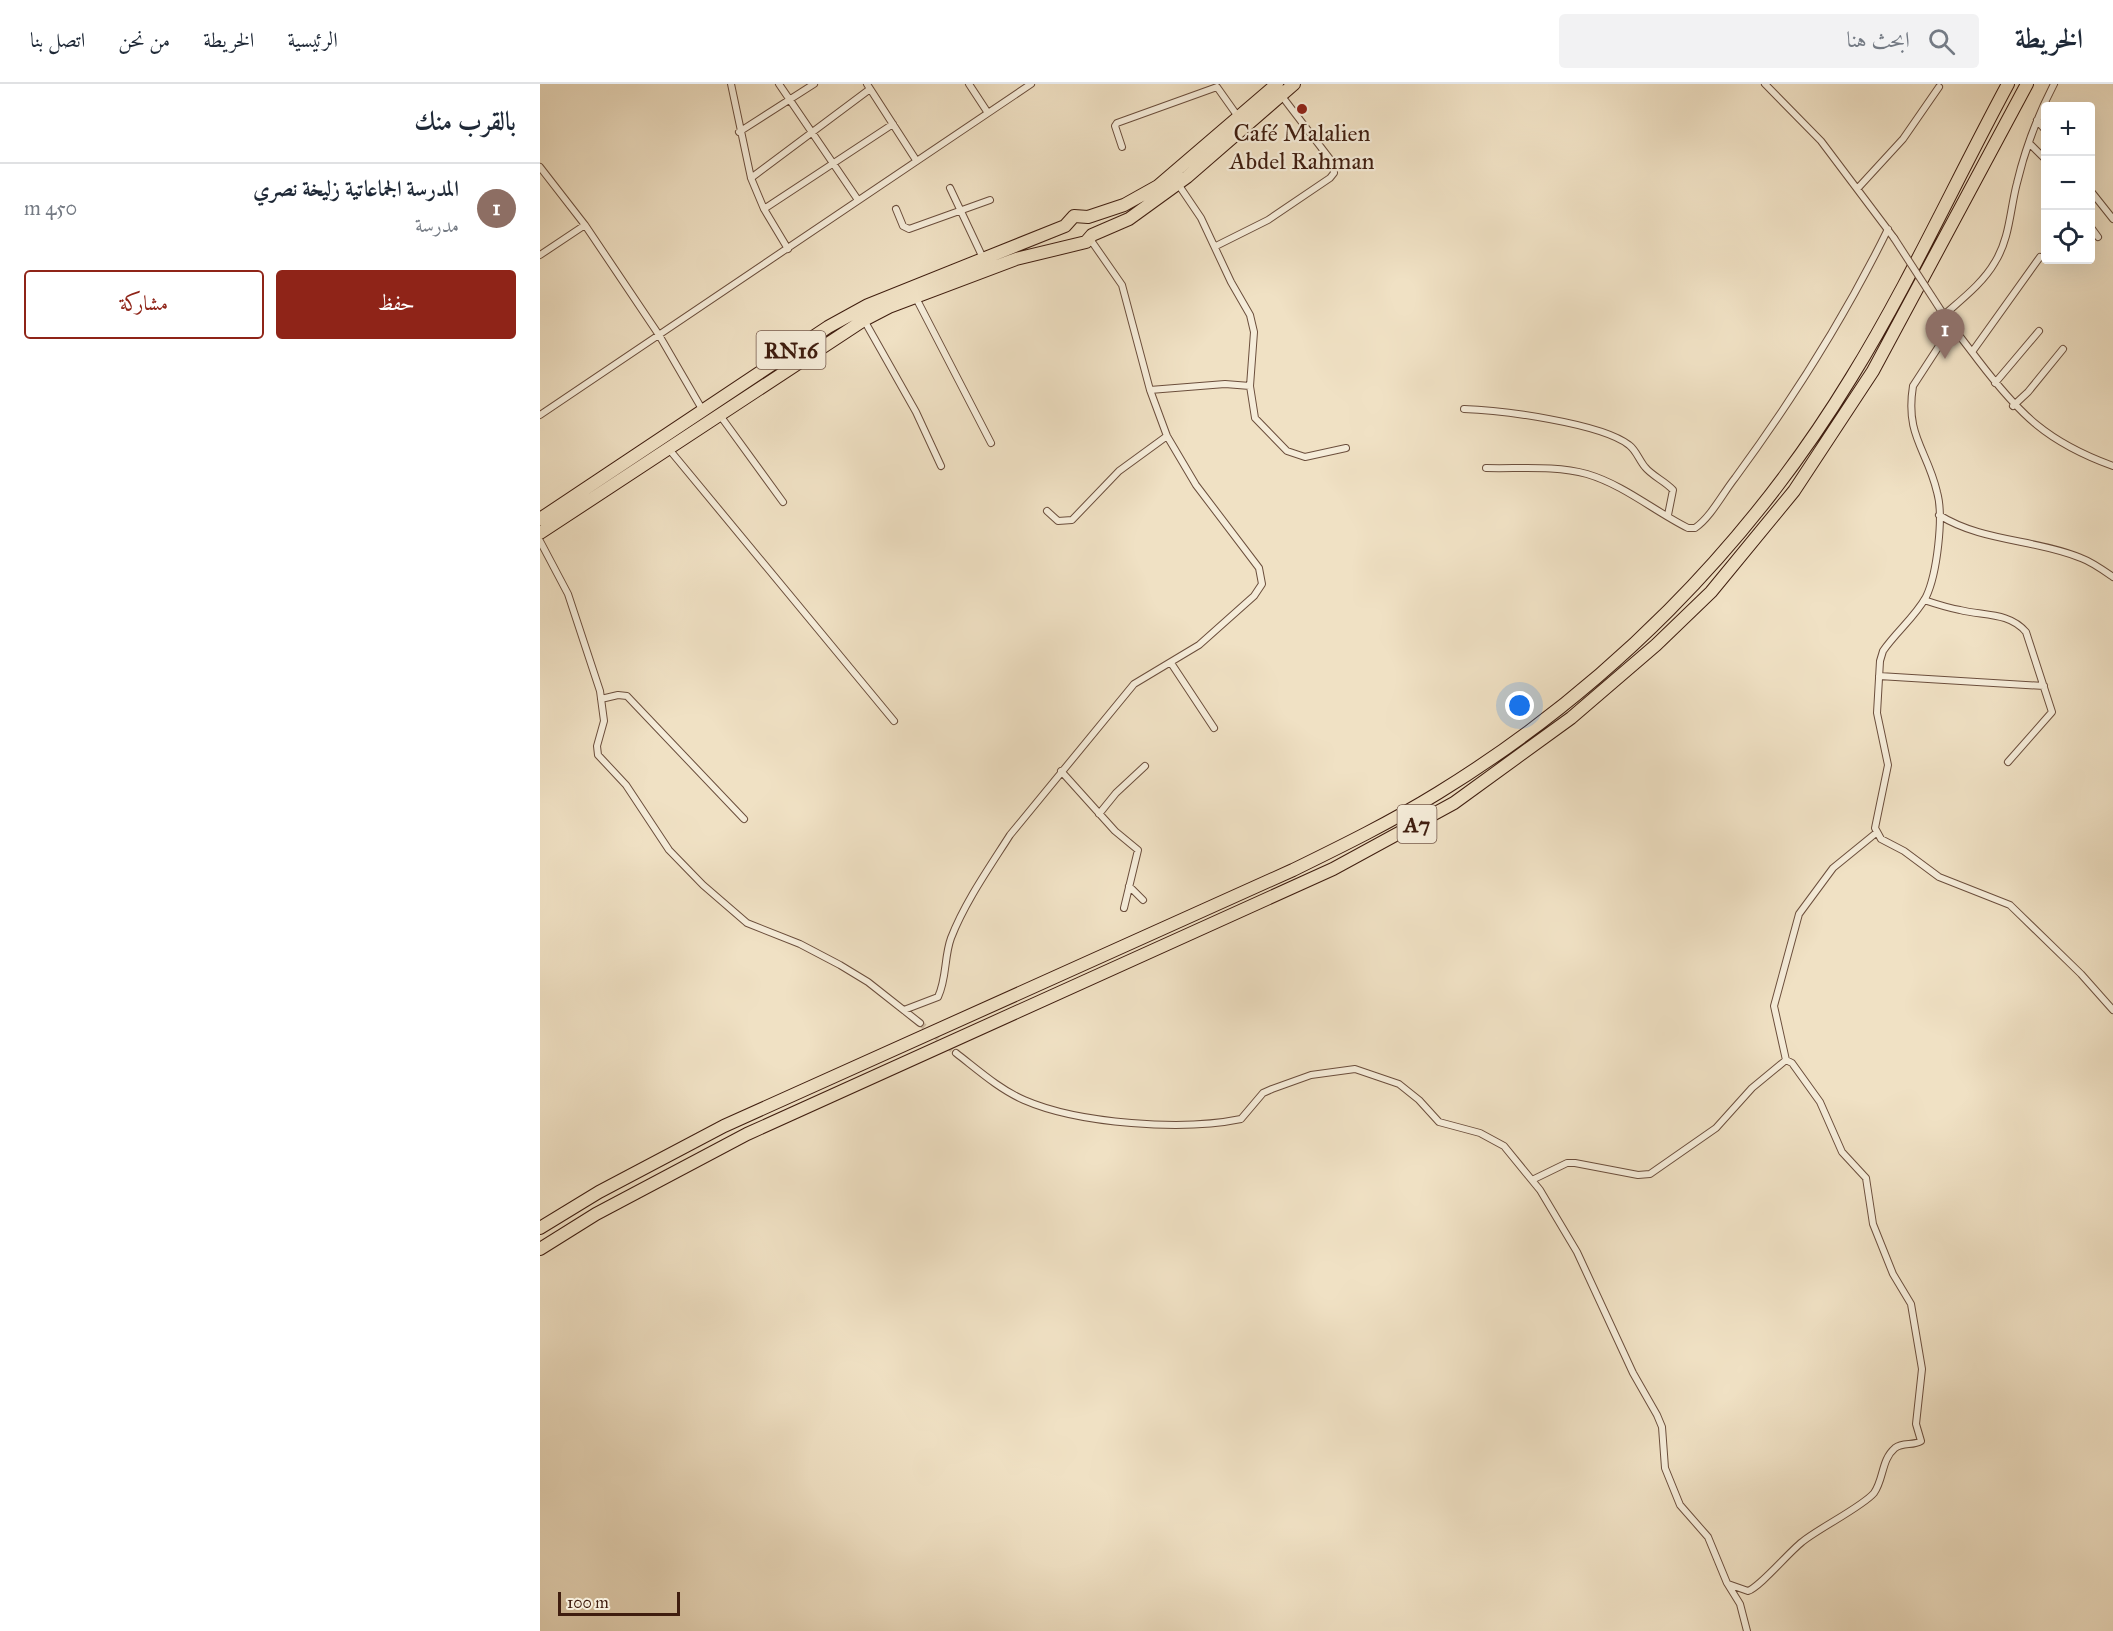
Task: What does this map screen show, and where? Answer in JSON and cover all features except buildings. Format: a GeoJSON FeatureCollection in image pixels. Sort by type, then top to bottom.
{"type":"FeatureCollection","features":[{"type":"Feature","properties":{"kind":"highway","name":"RN16"},"geometry":{"type":"LineString","coordinates":[[540,519],[793,349],[868,305],[1065,226],[1074,216],[1088,217],[1124,205],[1158,186],[1239,118],[1279,90],[1294,84]]}},
{"type":"Feature","properties":{"kind":"highway","name":"A7"},"geometry":{"type":"LineString","coordinates":[[540,1228],[599,1192],[724,1126],[1293,870],[1361,837],[1438,793],[1563,704],[1640,640],[1704,574],[1745,529],[1804,449],[1851,378],[1881,326],[2007,84]]}},
{"type":"Feature","properties":{"kind":"highway","name":"A7"},"geometry":{"type":"LineString","coordinates":[[540,1249],[596,1214],[747,1134],[1334,869],[1454,803],[1571,718],[1656,645],[1711,592],[1794,491],[1873,371],[2026,84]]}},
{"type":"Feature","properties":{"kind":"highway","name":"RN16"},"geometry":{"type":"LineString","coordinates":[[540,532],[864,320],[1016,259],[1076,243],[1129,219],[1178,184],[1279,90]]}},
{"type":"Feature","properties":{"kind":"highway"},"geometry":{"type":"LineString","coordinates":[[1088,217],[1093,225],[1091,237]]}},
{"type":"Feature","properties":{"kind":"highway"},"geometry":{"type":"LineString","coordinates":[[1065,226],[1068,238],[1076,243]]}},
{"type":"Feature","properties":{"kind":"street"},"geometry":{"type":"LineString","coordinates":[[731,84],[751,178],[764,209],[788,249]]}},
{"type":"Feature","properties":{"kind":"street"},"geometry":{"type":"LineString","coordinates":[[779,84],[858,200]]}},
{"type":"Feature","properties":{"kind":"street"},"geometry":{"type":"LineString","coordinates":[[740,132],[814,84]]}},
{"type":"Feature","properties":{"kind":"street"},"geometry":{"type":"LineString","coordinates":[[969,84],[988,113]]}},
{"type":"Feature","properties":{"kind":"street"},"geometry":{"type":"LineString","coordinates":[[540,415],[1031,84]]}},
{"type":"Feature","properties":{"kind":"street"},"geometry":{"type":"LineString","coordinates":[[1765,84],[1821,141],[1858,188],[1943,313],[2013,406],[2043,432],[2079,453],[2113,466]]}},
{"type":"Feature","properties":{"kind":"street"},"geometry":{"type":"LineString","coordinates":[[1943,313],[1983,279],[1997,260],[2007,232],[2016,186],[2029,143],[2054,84]]}},
{"type":"Feature","properties":{"kind":"street"},"geometry":{"type":"LineString","coordinates":[[1122,147],[1115,126],[1117,123],[1217,85],[1239,118]]}},
{"type":"Feature","properties":{"kind":"street"},"geometry":{"type":"LineString","coordinates":[[751,178],[869,86],[916,160]]}},
{"type":"Feature","properties":{"kind":"street"},"geometry":{"type":"LineString","coordinates":[[1858,188],[1910,131],[1939,87]]}},
{"type":"Feature","properties":{"kind":"street"},"geometry":{"type":"LineString","coordinates":[[1216,246],[1268,220],[1334,173],[1333,163],[1279,90]]}},
{"type":"Feature","properties":{"kind":"street"},"geometry":{"type":"LineString","coordinates":[[2037,120],[2041,125]]}},
{"type":"Feature","properties":{"kind":"street"},"geometry":{"type":"LineString","coordinates":[[764,209],[893,124]]}},
{"type":"Feature","properties":{"kind":"street"},"geometry":{"type":"LineString","coordinates":[[2029,143],[2042,156]]}},
{"type":"Feature","properties":{"kind":"street"},"geometry":{"type":"LineString","coordinates":[[540,167],[585,225],[658,335],[702,409]]}},
{"type":"Feature","properties":{"kind":"street"},"geometry":{"type":"LineString","coordinates":[[1178,184],[1216,246],[1231,282],[1254,324],[1250,386],[1255,417],[1287,452],[1305,457],[1346,448]]}},
{"type":"Feature","properties":{"kind":"street"},"geometry":{"type":"LineString","coordinates":[[950,188],[983,258]]}},
{"type":"Feature","properties":{"kind":"street"},"geometry":{"type":"LineString","coordinates":[[2095,195],[2113,219]]}},
{"type":"Feature","properties":{"kind":"street"},"geometry":{"type":"LineString","coordinates":[[896,209],[903,226],[909,229],[990,200]]}},
{"type":"Feature","properties":{"kind":"street"},"geometry":{"type":"LineString","coordinates":[[540,255],[585,225]]}},
{"type":"Feature","properties":{"kind":"street"},"geometry":{"type":"LineString","coordinates":[[1486,468],[1587,474],[1625,490],[1692,528],[1702,521],[1822,352],[1857,291],[1888,229]]}},
{"type":"Feature","properties":{"kind":"street"},"geometry":{"type":"LineString","coordinates":[[2095,232],[2098,237]]}},
{"type":"Feature","properties":{"kind":"street"},"geometry":{"type":"LineString","coordinates":[[904,1010],[938,998],[945,977],[951,939],[981,882],[1010,835],[1134,684],[1199,645],[1239,611],[1259,590],[1262,576],[1254,560],[1196,485],[1167,436],[1150,390],[1122,285],[1091,237]]}},
{"type":"Feature","properties":{"kind":"street"},"geometry":{"type":"LineString","coordinates":[[1972,352],[2040,257]]}},
{"type":"Feature","properties":{"kind":"street"},"geometry":{"type":"LineString","coordinates":[[916,298],[991,444]]}},
{"type":"Feature","properties":{"kind":"street"},"geometry":{"type":"LineString","coordinates":[[864,320],[916,412],[940,465]]}},
{"type":"Feature","properties":{"kind":"street"},"geometry":{"type":"LineString","coordinates":[[1953,326],[1913,386],[1912,429],[1938,492],[1936,555],[1924,600],[1883,651],[1879,676],[1878,713],[1888,765],[1875,828],[1876,833],[1939,877],[2010,905],[2081,974],[2113,1010]]}},
{"type":"Feature","properties":{"kind":"street"},"geometry":{"type":"LineString","coordinates":[[1995,383],[2039,332]]}},
{"type":"Feature","properties":{"kind":"street"},"geometry":{"type":"LineString","coordinates":[[2013,406],[2028,393],[2063,349]]}},
{"type":"Feature","properties":{"kind":"street"},"geometry":{"type":"LineString","coordinates":[[1150,390],[1225,384],[1250,386]]}},
{"type":"Feature","properties":{"kind":"street"},"geometry":{"type":"LineString","coordinates":[[1464,409],[1556,421],[1624,442],[1635,452],[1646,468],[1673,490],[1668,515]]}},
{"type":"Feature","properties":{"kind":"street"},"geometry":{"type":"LineString","coordinates":[[719,414],[783,501]]}},
{"type":"Feature","properties":{"kind":"street"},"geometry":{"type":"LineString","coordinates":[[1047,511],[1058,521],[1071,520],[1119,471],[1167,436]]}},
{"type":"Feature","properties":{"kind":"street"},"geometry":{"type":"LineString","coordinates":[[667,447],[894,721]]}},
{"type":"Feature","properties":{"kind":"street"},"geometry":{"type":"LineString","coordinates":[[1939,515],[1950,522],[2011,541],[2083,558],[2113,577]]}},
{"type":"Feature","properties":{"kind":"street"},"geometry":{"type":"LineString","coordinates":[[540,541],[568,594],[602,699],[604,721],[597,746],[598,755],[626,785],[663,840],[684,866],[725,906],[747,923],[800,944],[840,965],[868,982],[920,1023]]}},
{"type":"Feature","properties":{"kind":"street"},"geometry":{"type":"LineString","coordinates":[[1924,600],[1963,611],[1999,616],[2017,623],[2026,632],[2052,707],[2051,715],[2008,762]]}},
{"type":"Feature","properties":{"kind":"street"},"geometry":{"type":"LineString","coordinates":[[1171,663],[1214,728]]}},
{"type":"Feature","properties":{"kind":"street"},"geometry":{"type":"LineString","coordinates":[[1879,676],[2044,686]]}},
{"type":"Feature","properties":{"kind":"street"},"geometry":{"type":"LineString","coordinates":[[602,699],[618,694],[627,696],[744,819]]}},
{"type":"Feature","properties":{"kind":"street"},"geometry":{"type":"LineString","coordinates":[[1099,814],[1116,793],[1145,766]]}},
{"type":"Feature","properties":{"kind":"street"},"geometry":{"type":"LineString","coordinates":[[1061,771],[1099,814],[1138,850],[1124,908]]}},
{"type":"Feature","properties":{"kind":"street"},"geometry":{"type":"LineString","coordinates":[[1786,1060],[1774,1006],[1799,914],[1833,868],[1876,833]]}},
{"type":"Feature","properties":{"kind":"street"},"geometry":{"type":"LineString","coordinates":[[1128,886],[1143,900]]}},
{"type":"Feature","properties":{"kind":"street"},"geometry":{"type":"LineString","coordinates":[[956,1053],[988,1078],[1023,1099],[1061,1113],[1108,1121],[1180,1123],[1241,1119],[1263,1093],[1272,1089],[1311,1075],[1355,1069],[1399,1084],[1419,1100],[1439,1122],[1494,1138],[1504,1146],[1532,1180],[1577,1252],[1633,1373],[1662,1426],[1665,1468],[1680,1506],[1708,1537],[1727,1583],[1740,1604],[1747,1631]]}},
{"type":"Feature","properties":{"kind":"street"},"geometry":{"type":"LineString","coordinates":[[1532,1180],[1567,1164],[1575,1163],[1638,1175],[1650,1174],[1716,1128],[1752,1088],[1786,1060]]}},
{"type":"Feature","properties":{"kind":"street"},"geometry":{"type":"LineString","coordinates":[[1727,1583],[1748,1591],[1755,1588],[1785,1556],[1804,1540],[1874,1493],[1882,1467],[1893,1449],[1901,1444],[1921,1441],[1916,1424],[1922,1370],[1911,1304],[1907,1293],[1893,1274],[1873,1224],[1866,1178],[1842,1152],[1820,1102],[1792,1063],[1786,1060]]}},
{"type":"Feature","properties":{"kind":"tunnel"},"geometry":{"type":"LineString","coordinates":[[920,1023],[956,1053]]}},
{"type":"Feature","properties":{"kind":"place","name":"Café Malalien Abdel Rahman"},"geometry":{"type":"Point","coordinates":[1302,109]}},
{"type":"Feature","properties":{"kind":"place","name":"المدرسة الجماعاتية زليخة نصري"},"geometry":{"type":"Point","coordinates":[1945,359]}}]}
